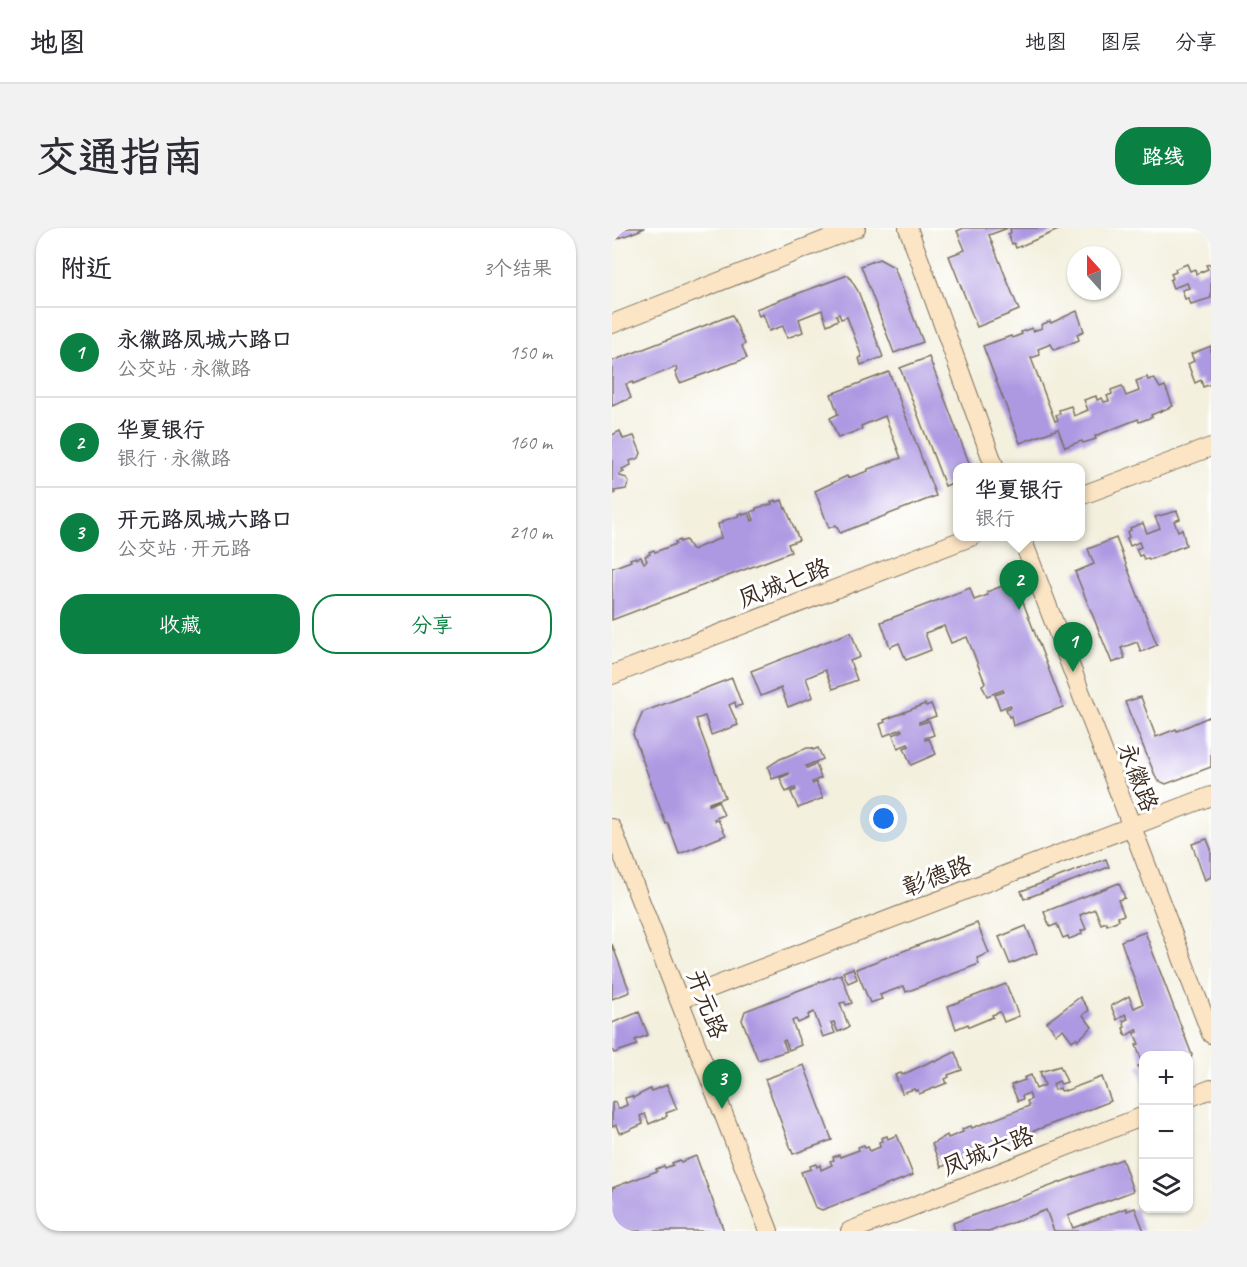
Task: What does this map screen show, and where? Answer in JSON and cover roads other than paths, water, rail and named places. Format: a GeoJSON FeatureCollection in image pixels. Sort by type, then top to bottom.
{"type":"FeatureCollection","features":[{"type":"Feature","properties":{"kind":"street"},"geometry":{"type":"LineString","coordinates":[[612,324],[856,228]]}},
{"type":"Feature","properties":{"kind":"street"},"geometry":{"type":"LineString","coordinates":[[908,228],[993,463]]}},
{"type":"Feature","properties":{"kind":"street"},"geometry":{"type":"LineString","coordinates":[[1085,483],[1211,436]]}},
{"type":"Feature","properties":{"kind":"street"},"geometry":{"type":"LineString","coordinates":[[1085,494],[1211,447]]}},
{"type":"Feature","properties":{"kind":"street","name":"凤城七路"},"geometry":{"type":"LineString","coordinates":[[612,663],[953,532]]}},
{"type":"Feature","properties":{"kind":"street","name":"凤城七路"},"geometry":{"type":"LineString","coordinates":[[612,675],[963,541]]}},
{"type":"Feature","properties":{"kind":"street","name":"永徽路"},"geometry":{"type":"LineString","coordinates":[[1023,541],[1211,1034]]}},
{"type":"Feature","properties":{"kind":"street","name":"彰德路"},"geometry":{"type":"LineString","coordinates":[[679,1000],[1211,796]]}},
{"type":"Feature","properties":{"kind":"street","name":"开元路"},"geometry":{"type":"LineString","coordinates":[[612,828],[769,1231]]}},
{"type":"Feature","properties":{"kind":"street"},"geometry":{"type":"LineString","coordinates":[[1193,1096],[1211,1089]]}},
{"type":"Feature","properties":{"kind":"street","name":"凤城六路"},"geometry":{"type":"LineString","coordinates":[[850,1231],[1139,1118]]}},
{"type":"Feature","properties":{"kind":"place","name":"华夏银行"},"geometry":{"type":"Point","coordinates":[1019,610]}},
{"type":"Feature","properties":{"kind":"place","name":"永徽路凤城六路口"},"geometry":{"type":"Point","coordinates":[1073,672]}},
{"type":"Feature","properties":{"kind":"place","name":"开元路凤城六路口"},"geometry":{"type":"Point","coordinates":[722,1109]}}]}
